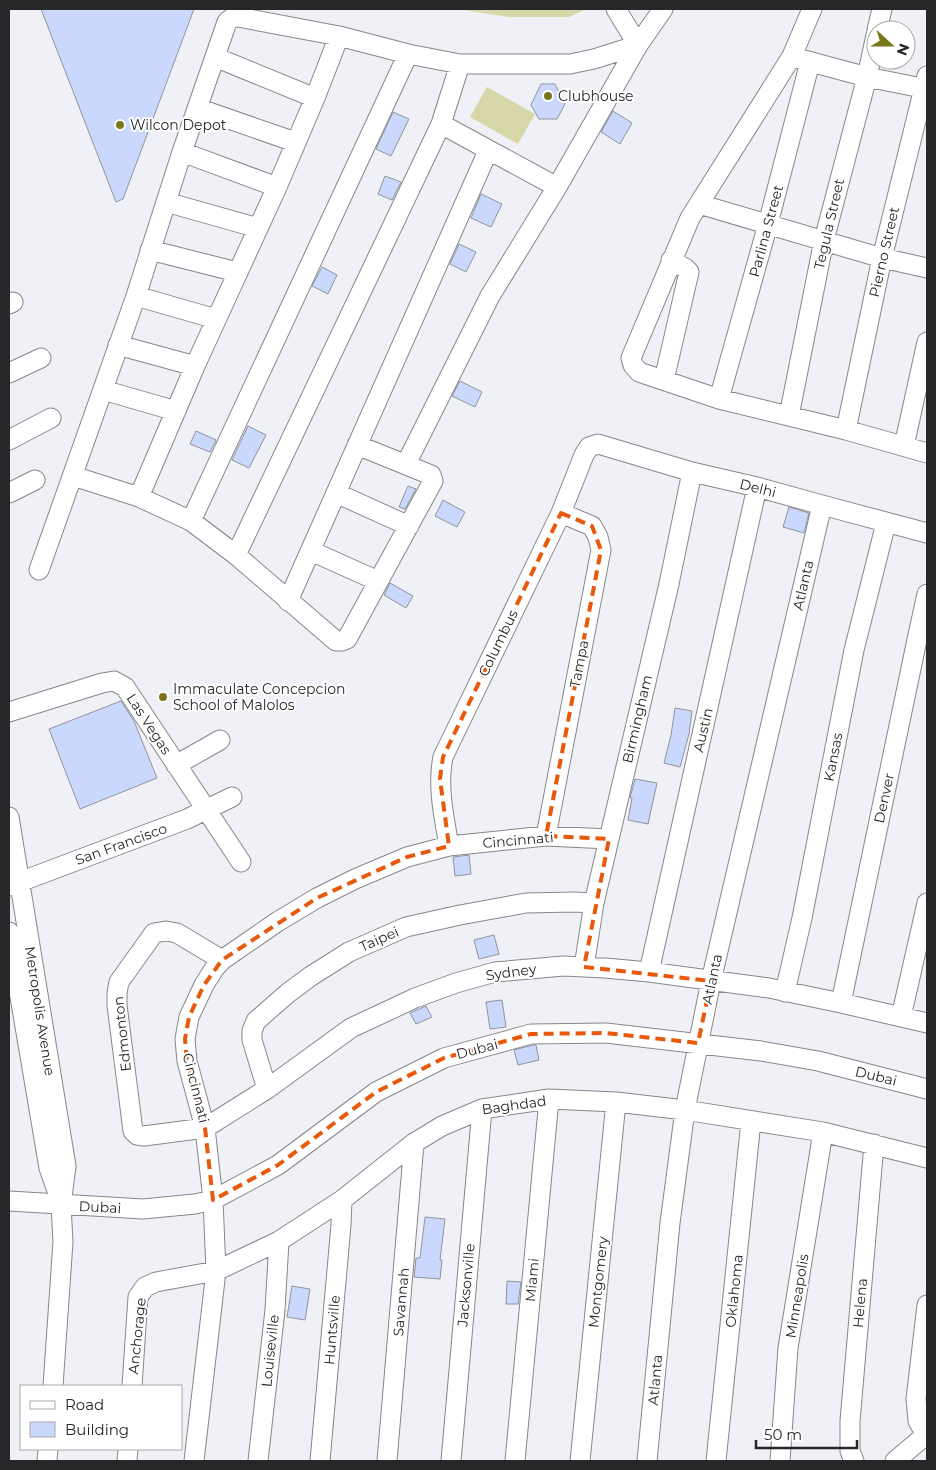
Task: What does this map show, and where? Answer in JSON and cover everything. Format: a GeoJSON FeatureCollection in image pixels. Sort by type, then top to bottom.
{"type":"FeatureCollection","features":[{"type":"Feature","properties":{"kind":"street"},"geometry":{"type":"LineString","coordinates":[[616,9],[638,46]]}},
{"type":"Feature","properties":{"kind":"street"},"geometry":{"type":"LineString","coordinates":[[406,464],[490,296],[557,187],[638,46],[663,9]]}},
{"type":"Feature","properties":{"kind":"street"},"geometry":{"type":"LineString","coordinates":[[812,9],[792,56],[690,218],[632,358],[633,365],[639,372],[719,399],[846,430],[927,453]]}},
{"type":"Feature","properties":{"kind":"street"},"geometry":{"type":"LineString","coordinates":[[39,570],[136,296],[182,152],[227,22],[233,17],[339,36],[408,54],[460,64],[570,64],[638,46]]}},
{"type":"Feature","properties":{"kind":"street"},"geometry":{"type":"LineString","coordinates":[[139,497],[195,366],[277,187],[339,36]]}},
{"type":"Feature","properties":{"kind":"street"},"geometry":{"type":"LineString","coordinates":[[191,521],[408,54]]}},
{"type":"Feature","properties":{"kind":"street"},"geometry":{"type":"LineString","coordinates":[[792,56],[867,77],[926,85]]}},
{"type":"Feature","properties":{"kind":"street"},"geometry":{"type":"LineString","coordinates":[[216,57],[315,98]]}},
{"type":"Feature","properties":{"kind":"street","name":"Parlina Street"},"geometry":{"type":"LineString","coordinates":[[719,399],[768,224],[810,62]]}},
{"type":"Feature","properties":{"kind":"street"},"geometry":{"type":"LineString","coordinates":[[236,555],[441,124],[460,64]]}},
{"type":"Feature","properties":{"kind":"street","name":"Tegula Street"},"geometry":{"type":"LineString","coordinates":[[789,416],[824,240],[868,70]]}},
{"type":"Feature","properties":{"kind":"street","name":"Pierno Street"},"geometry":{"type":"LineString","coordinates":[[846,430],[882,258],[926,85]]}},
{"type":"Feature","properties":{"kind":"street"},"geometry":{"type":"LineString","coordinates":[[197,108],[295,142]]}},
{"type":"Feature","properties":{"kind":"street"},"geometry":{"type":"LineString","coordinates":[[441,124],[557,187]]}},
{"type":"Feature","properties":{"kind":"street"},"geometry":{"type":"LineString","coordinates":[[288,601],[488,151]]}},
{"type":"Feature","properties":{"kind":"street"},"geometry":{"type":"LineString","coordinates":[[182,152],[277,187]]}},
{"type":"Feature","properties":{"kind":"street"},"geometry":{"type":"LineString","coordinates":[[166,202],[258,228]]}},
{"type":"Feature","properties":{"kind":"street"},"geometry":{"type":"LineString","coordinates":[[699,204],[882,258],[927,268]]}},
{"type":"Feature","properties":{"kind":"street"},"geometry":{"type":"LineString","coordinates":[[150,250],[237,272]]}},
{"type":"Feature","properties":{"kind":"street"},"geometry":{"type":"LineString","coordinates":[[664,380],[689,272],[672,260]]}},
{"type":"Feature","properties":{"kind":"street"},"geometry":{"type":"LineString","coordinates":[[136,296],[216,319]]}},
{"type":"Feature","properties":{"kind":"street"},"geometry":{"type":"LineString","coordinates":[[904,446],[927,342]]}},
{"type":"Feature","properties":{"kind":"street"},"geometry":{"type":"LineString","coordinates":[[118,346],[195,366]]}},
{"type":"Feature","properties":{"kind":"street"},"geometry":{"type":"LineString","coordinates":[[9,373],[41,358]]}},
{"type":"Feature","properties":{"kind":"street"},"geometry":{"type":"LineString","coordinates":[[103,390],[176,411]]}},
{"type":"Feature","properties":{"kind":"street"},"geometry":{"type":"LineString","coordinates":[[9,440],[51,418]]}},
{"type":"Feature","properties":{"kind":"street","name":"Delhi"},"geometry":{"type":"LineString","coordinates":[[589,447],[598,444],[692,472],[757,487],[927,533]]}},
{"type":"Feature","properties":{"kind":"street"},"geometry":{"type":"LineString","coordinates":[[73,476],[139,497],[191,521],[236,555],[336,641],[342,641],[347,639],[433,481],[432,475],[358,445]]}},
{"type":"Feature","properties":{"kind":"street","name":"Columbus"},"geometry":{"type":"LineString","coordinates":[[449,846],[440,779],[443,757],[561,513],[589,447]]}},
{"type":"Feature","properties":{"kind":"street","name":"Birmingham"},"geometry":{"type":"LineString","coordinates":[[584,967],[594,903],[669,584],[692,472]]}},
{"type":"Feature","properties":{"kind":"street"},"geometry":{"type":"LineString","coordinates":[[9,493],[35,480]]}},
{"type":"Feature","properties":{"kind":"street","name":"Austin"},"geometry":{"type":"LineString","coordinates":[[649,972],[757,487]]}},
{"type":"Feature","properties":{"kind":"street"},"geometry":{"type":"LineString","coordinates":[[336,493],[408,526]]}},
{"type":"Feature","properties":{"kind":"street","name":"Atlanta"},"geometry":{"type":"LineString","coordinates":[[647,1461],[670,1224],[685,1110],[711,981],[822,505]]}},
{"type":"Feature","properties":{"kind":"street","name":"Tampa"},"geometry":{"type":"LineString","coordinates":[[546,836],[602,550],[592,526],[561,513]]}},
{"type":"Feature","properties":{"kind":"street","name":"Kansas"},"geometry":{"type":"LineString","coordinates":[[785,992],[802,918],[854,650],[886,522]]}},
{"type":"Feature","properties":{"kind":"street"},"geometry":{"type":"LineString","coordinates":[[311,550],[378,581]]}},
{"type":"Feature","properties":{"kind":"street","name":"Denver"},"geometry":{"type":"LineString","coordinates":[[841,1003],[927,594]]}},
{"type":"Feature","properties":{"kind":"street","name":"Las Vegas"},"geometry":{"type":"LineString","coordinates":[[9,712],[102,683],[114,681],[125,687],[241,862]]}},
{"type":"Feature","properties":{"kind":"street"},"geometry":{"type":"LineString","coordinates":[[176,765],[220,740]]}},
{"type":"Feature","properties":{"kind":"street","name":"San Francisco"},"geometry":{"type":"LineString","coordinates":[[14,884],[187,819],[232,797]]}},
{"type":"Feature","properties":{"kind":"street","name":"Metropolis Avenue"},"geometry":{"type":"LineString","coordinates":[[9,817],[14,884],[66,1166],[62,1205],[63,1242],[52,1385]]}},
{"type":"Feature","properties":{"kind":"street","name":"Cincinnati"},"geometry":{"type":"LineString","coordinates":[[194,1461],[216,1272],[213,1200],[206,1128],[187,1061],[185,1039],[189,1016],[204,985],[222,960],[277,922],[317,898],[355,879],[407,857],[449,846],[546,836],[609,839]]}},
{"type":"Feature","properties":{"kind":"street","name":"Taipei"},"geometry":{"type":"LineString","coordinates":[[267,1089],[252,1040],[252,1031],[256,1021],[288,993],[349,952],[406,926],[460,915],[526,903],[594,903]]}},
{"type":"Feature","properties":{"kind":"street"},"geometry":{"type":"LineString","coordinates":[[901,1017],[927,903]]}},
{"type":"Feature","properties":{"kind":"street","name":"Edmonton"},"geometry":{"type":"LineString","coordinates":[[133,1130],[117,1005],[116,993],[119,982],[154,933],[166,931],[176,933],[222,960]]}},
{"type":"Feature","properties":{"kind":"street","name":"Metropolis Avenue"},"geometry":{"type":"LineString","coordinates":[[9,932],[50,1168],[62,1205]]}},
{"type":"Feature","properties":{"kind":"street","name":"Sydney"},"geometry":{"type":"LineString","coordinates":[[133,1130],[137,1135],[144,1136],[206,1128],[267,1089],[351,1028],[416,998],[456,983],[495,972],[563,966],[649,972],[769,988],[927,1023]]}},
{"type":"Feature","properties":{"kind":"street","name":"Dubai"},"geometry":{"type":"LineString","coordinates":[[9,1201],[143,1209],[195,1204],[213,1200],[278,1165],[376,1092],[444,1058],[531,1034],[606,1033],[761,1051],[818,1061],[927,1089]]}},
{"type":"Feature","properties":{"kind":"street","name":"Baghdad"},"geometry":{"type":"LineString","coordinates":[[145,1287],[156,1282],[216,1272],[279,1241],[342,1200],[414,1143],[442,1126],[482,1108],[549,1099],[616,1102],[685,1110],[822,1132],[927,1158]]}},
{"type":"Feature","properties":{"kind":"street","name":"Miami"},"geometry":{"type":"LineString","coordinates":[[515,1461],[549,1099]]}},
{"type":"Feature","properties":{"kind":"street","name":"Montgomery"},"geometry":{"type":"LineString","coordinates":[[580,1461],[616,1102]]}},
{"type":"Feature","properties":{"kind":"street","name":"Jacksonville"},"geometry":{"type":"LineString","coordinates":[[451,1461],[482,1108]]}},
{"type":"Feature","properties":{"kind":"street","name":"Oklahoma"},"geometry":{"type":"LineString","coordinates":[[716,1461],[751,1121]]}},
{"type":"Feature","properties":{"kind":"street","name":"Minneapolis"},"geometry":{"type":"LineString","coordinates":[[780,1461],[788,1348],[822,1132]]}},
{"type":"Feature","properties":{"kind":"street","name":"Savannah"},"geometry":{"type":"LineString","coordinates":[[387,1461],[414,1143]]}},
{"type":"Feature","properties":{"kind":"street","name":"Helena"},"geometry":{"type":"LineString","coordinates":[[854,1461],[850,1450],[850,1421],[874,1144]]}},
{"type":"Feature","properties":{"kind":"street","name":"Huntsville"},"geometry":{"type":"LineString","coordinates":[[320,1461],[342,1200]]}},
{"type":"Feature","properties":{"kind":"street","name":"Louiseville"},"geometry":{"type":"LineString","coordinates":[[258,1461],[275,1310],[279,1241]]}},
{"type":"Feature","properties":{"kind":"street","name":"Anchorage"},"geometry":{"type":"LineString","coordinates":[[132,1385],[138,1297],[145,1287]]}},
{"type":"Feature","properties":{"kind":"street"},"geometry":{"type":"LineString","coordinates":[[895,1461],[927,1434],[918,1421],[916,1399],[927,1305]]}},
{"type":"Feature","properties":{"kind":"highlighted area"},"geometry":{"type":"Polygon","coordinates":[[[561,513],[592,526],[601,550],[546,836],[609,839],[584,967],[711,981],[698,1043],[606,1033],[531,1034],[444,1058],[376,1092],[278,1165],[213,1200],[205,1128],[187,1061],[185,1039],[189,1017],[204,985],[222,960],[317,898],[407,857],[449,846],[440,779],[443,757],[561,513]]]}},
{"type":"Feature","properties":{"kind":"green space"},"geometry":{"type":"Polygon","coordinates":[[[456,9],[587,9],[569,17],[509,17],[456,9]]]}},
{"type":"Feature","properties":{"kind":"green space"},"geometry":{"type":"Polygon","coordinates":[[[487,87],[535,114],[518,144],[470,117],[487,87]]]}},
{"type":"Feature","properties":{"kind":"building","name":"Wilcon Depot"},"geometry":{"type":"Polygon","coordinates":[[[41,9],[194,9],[123,199],[116,202],[41,9]]]}},
{"type":"Feature","properties":{"kind":"building","name":"Clubhouse"},"geometry":{"type":"Polygon","coordinates":[[[541,84],[555,84],[565,104],[557,119],[539,119],[531,105],[541,84]]]}},
{"type":"Feature","properties":{"kind":"building"},"geometry":{"type":"Polygon","coordinates":[[[613,111],[632,123],[620,144],[601,132],[613,111]]]}},
{"type":"Feature","properties":{"kind":"building"},"geometry":{"type":"Polygon","coordinates":[[[393,112],[409,119],[391,156],[376,149],[393,112]]]}},
{"type":"Feature","properties":{"kind":"building"},"geometry":{"type":"Polygon","coordinates":[[[385,176],[401,182],[392,200],[378,194],[385,176]]]}},
{"type":"Feature","properties":{"kind":"building"},"geometry":{"type":"Polygon","coordinates":[[[481,194],[502,204],[491,227],[471,218],[481,194]]]}},
{"type":"Feature","properties":{"kind":"building"},"geometry":{"type":"Polygon","coordinates":[[[459,244],[476,252],[466,272],[450,264],[459,244]]]}},
{"type":"Feature","properties":{"kind":"building"},"geometry":{"type":"Polygon","coordinates":[[[322,267],[337,275],[328,294],[312,286],[322,267]]]}},
{"type":"Feature","properties":{"kind":"building"},"geometry":{"type":"Polygon","coordinates":[[[460,381],[482,392],[475,407],[452,396],[460,381]]]}},
{"type":"Feature","properties":{"kind":"building"},"geometry":{"type":"Polygon","coordinates":[[[248,426],[266,435],[249,468],[232,460],[248,426]]]}},
{"type":"Feature","properties":{"kind":"building"},"geometry":{"type":"Polygon","coordinates":[[[196,431],[216,440],[210,452],[190,444],[196,431]]]}},
{"type":"Feature","properties":{"kind":"building"},"geometry":{"type":"Polygon","coordinates":[[[408,486],[416,489],[405,509],[399,507],[408,486]]]}},
{"type":"Feature","properties":{"kind":"building"},"geometry":{"type":"Polygon","coordinates":[[[443,500],[465,512],[457,527],[435,516],[443,500]]]}},
{"type":"Feature","properties":{"kind":"building"},"geometry":{"type":"Polygon","coordinates":[[[789,507],[809,513],[804,533],[783,527],[789,507]]]}},
{"type":"Feature","properties":{"kind":"building"},"geometry":{"type":"Polygon","coordinates":[[[390,583],[413,596],[406,608],[384,595],[390,583]]]}},
{"type":"Feature","properties":{"kind":"building"},"geometry":{"type":"Polygon","coordinates":[[[121,701],[134,721],[157,778],[80,809],[49,729],[121,701]]]}},
{"type":"Feature","properties":{"kind":"building"},"geometry":{"type":"Polygon","coordinates":[[[675,708],[692,711],[689,734],[680,767],[664,763],[675,708]]]}},
{"type":"Feature","properties":{"kind":"building"},"geometry":{"type":"Polygon","coordinates":[[[635,779],[657,783],[648,824],[628,820],[632,798],[630,798],[635,779]]]}},
{"type":"Feature","properties":{"kind":"building"},"geometry":{"type":"Polygon","coordinates":[[[469,855],[471,874],[455,876],[453,857],[469,855]]]}},
{"type":"Feature","properties":{"kind":"building"},"geometry":{"type":"Polygon","coordinates":[[[494,935],[499,954],[479,959],[474,940],[494,935]]]}},
{"type":"Feature","properties":{"kind":"building"},"geometry":{"type":"Polygon","coordinates":[[[502,1000],[506,1027],[490,1029],[486,1002],[502,1000]]]}},
{"type":"Feature","properties":{"kind":"building"},"geometry":{"type":"Polygon","coordinates":[[[426,1006],[432,1017],[416,1024],[410,1013],[426,1006]]]}},
{"type":"Feature","properties":{"kind":"building"},"geometry":{"type":"Polygon","coordinates":[[[536,1045],[539,1060],[518,1065],[514,1050],[536,1045]]]}},
{"type":"Feature","properties":{"kind":"building"},"geometry":{"type":"Polygon","coordinates":[[[425,1217],[445,1219],[440,1260],[442,1260],[440,1279],[414,1277],[416,1258],[420,1258],[425,1217]]]}},
{"type":"Feature","properties":{"kind":"building"},"geometry":{"type":"Polygon","coordinates":[[[507,1281],[521,1282],[518,1304],[506,1304],[507,1281]]]}},
{"type":"Feature","properties":{"kind":"building"},"geometry":{"type":"Polygon","coordinates":[[[292,1286],[310,1289],[305,1320],[287,1317],[292,1286]]]}},
{"type":"Feature","properties":{"kind":"place","name":"Clubhouse"},"geometry":{"type":"Point","coordinates":[548,96]}},
{"type":"Feature","properties":{"kind":"place","name":"Wilcon Depot"},"geometry":{"type":"Point","coordinates":[120,125]}},
{"type":"Feature","properties":{"kind":"place","name":"Immaculate Concepcion School of Malolos"},"geometry":{"type":"Point","coordinates":[163,697]}}]}
